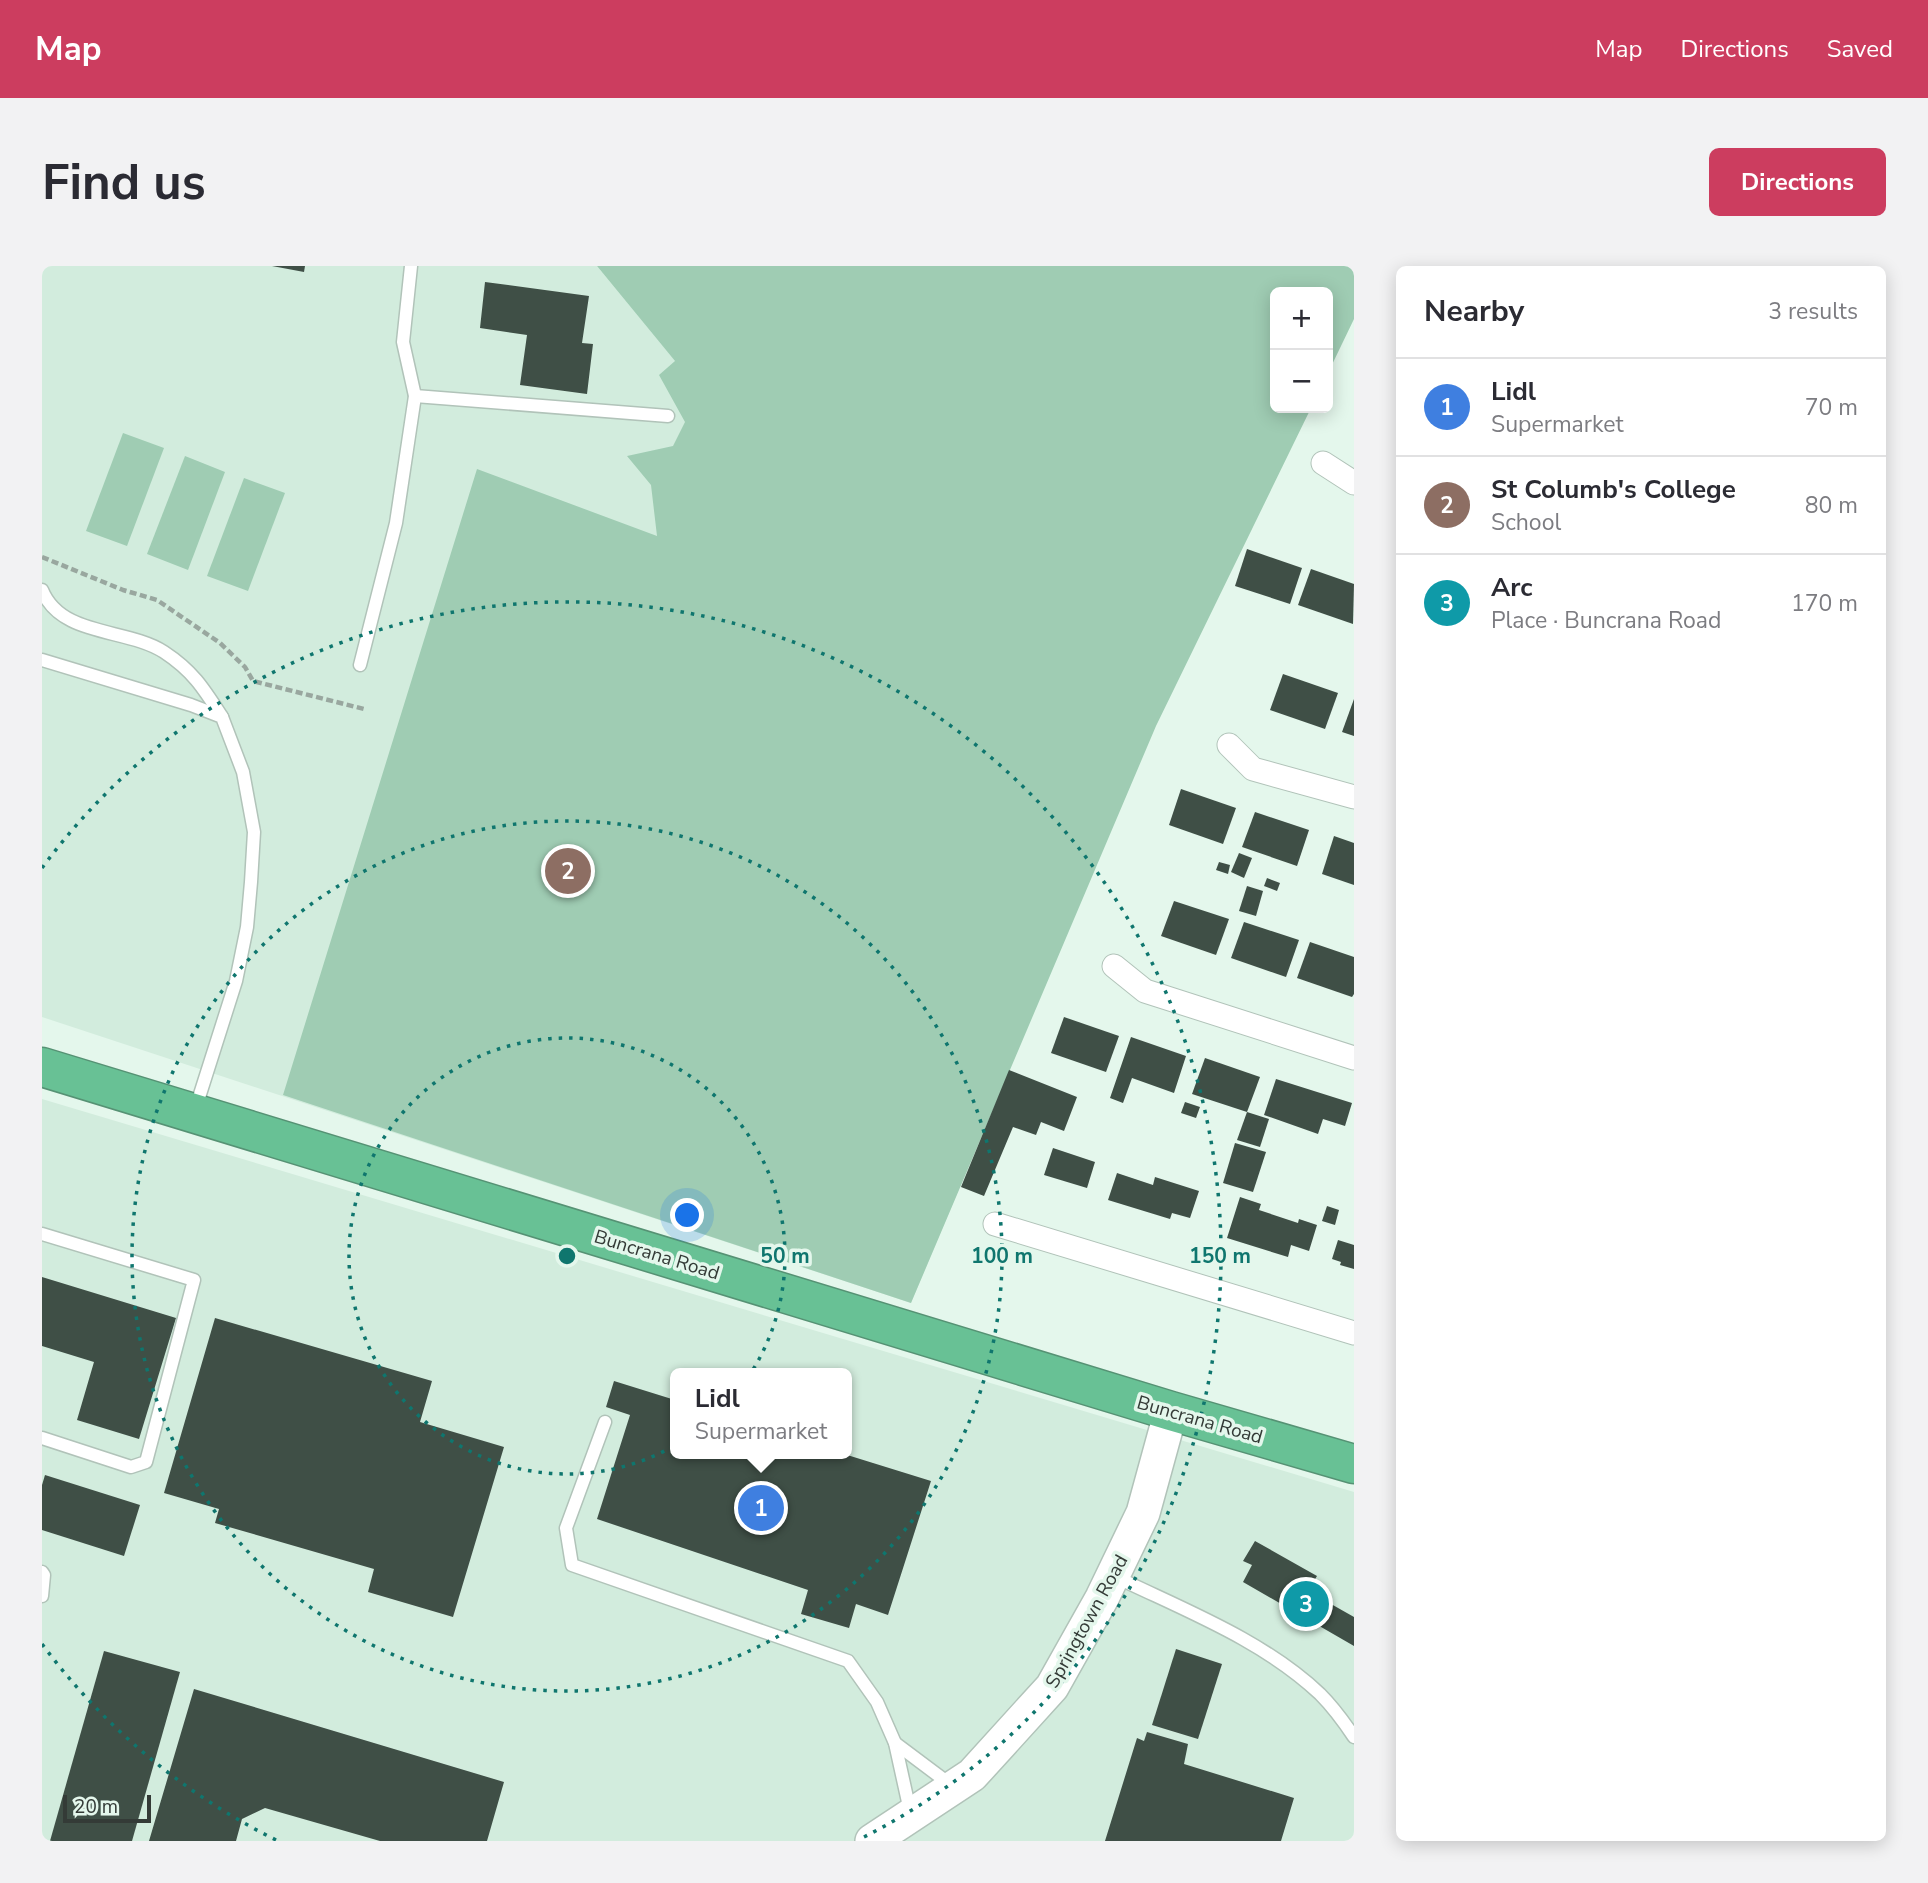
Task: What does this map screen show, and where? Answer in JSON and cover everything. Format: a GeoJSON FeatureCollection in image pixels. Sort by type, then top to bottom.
{"type":"FeatureCollection","features":[{"type":"Feature","properties":{"kind":"highway","name":"Buncrana Road"},"geometry":{"type":"LineString","coordinates":[[42,1067],[1171,1411],[1354,1464]]}},
{"type":"Feature","properties":{"kind":"street"},"geometry":{"type":"LineString","coordinates":[[1323,463],[1354,484]]}},
{"type":"Feature","properties":{"kind":"street"},"geometry":{"type":"LineString","coordinates":[[1229,745],[1252,769],[1354,797]]}},
{"type":"Feature","properties":{"kind":"street"},"geometry":{"type":"LineString","coordinates":[[1114,966],[1145,990],[1354,1058]]}},
{"type":"Feature","properties":{"kind":"street"},"geometry":{"type":"LineString","coordinates":[[995,1224],[1354,1332]]}},
{"type":"Feature","properties":{"kind":"street","name":"Springtown Road"},"geometry":{"type":"LineString","coordinates":[[872,1841],[972,1775],[1052,1687],[1113,1576],[1143,1513],[1171,1411]]}},
{"type":"Feature","properties":{"kind":"lane"},"geometry":{"type":"LineString","coordinates":[[360,665],[396,523],[415,396],[403,342],[411,266]]}},
{"type":"Feature","properties":{"kind":"lane"},"geometry":{"type":"LineString","coordinates":[[415,396],[668,416]]}},
{"type":"Feature","properties":{"kind":"lane"},"geometry":{"type":"LineString","coordinates":[[42,590],[47,601],[67,618],[163,651],[196,677],[222,717],[243,772],[254,832],[247,927],[236,981],[194,1113]]}},
{"type":"Feature","properties":{"kind":"lane"},"geometry":{"type":"LineString","coordinates":[[42,660],[222,717]]}},
{"type":"Feature","properties":{"kind":"lane"},"geometry":{"type":"LineString","coordinates":[[42,1234],[194,1280],[146,1462],[131,1467],[42,1438]]}},
{"type":"Feature","properties":{"kind":"lane"},"geometry":{"type":"LineString","coordinates":[[604,1422],[566,1528],[572,1565],[848,1661],[877,1702],[895,1743],[911,1815]]}},
{"type":"Feature","properties":{"kind":"lane"},"geometry":{"type":"LineString","coordinates":[[42,1572],[42,1596]]}},
{"type":"Feature","properties":{"kind":"lane"},"geometry":{"type":"LineString","coordinates":[[1113,1576],[1248,1642],[1304,1680],[1322,1696],[1354,1737]]}},
{"type":"Feature","properties":{"kind":"lane"},"geometry":{"type":"LineString","coordinates":[[895,1743],[954,1787]]}},
{"type":"Feature","properties":{"kind":"path"},"geometry":{"type":"LineString","coordinates":[[42,557],[123,590],[157,600],[220,643],[244,667],[253,681],[364,709]]}},
{"type":"Feature","properties":{"kind":"shaded area"},"geometry":{"type":"Polygon","coordinates":[[[42,266],[597,266],[686,374],[1009,1070],[911,1303],[42,1017],[42,266]]]}},
{"type":"Feature","properties":{"kind":"shaded area"},"geometry":{"type":"Polygon","coordinates":[[[42,1099],[1354,1492],[1354,1841],[42,1841],[42,1099]]]}},
{"type":"Feature","properties":{"kind":"green space"},"geometry":{"type":"Polygon","coordinates":[[[597,266],[1354,266],[1354,319],[1333,363],[1333,287],[1270,287],[1270,413],[1309,413],[1156,726],[911,1303],[283,1095],[477,469],[657,536],[651,485],[627,456],[673,446],[685,422],[659,375],[675,361],[597,266]]]}},
{"type":"Feature","properties":{"kind":"green space"},"geometry":{"type":"Polygon","coordinates":[[[123,433],[164,448],[127,546],[86,531],[123,433]]]}},
{"type":"Feature","properties":{"kind":"green space"},"geometry":{"type":"Polygon","coordinates":[[[185,456],[225,472],[188,570],[147,554],[185,456]]]}},
{"type":"Feature","properties":{"kind":"green space"},"geometry":{"type":"Polygon","coordinates":[[[244,478],[285,493],[248,591],[207,576],[244,478]]]}},
{"type":"Feature","properties":{"kind":"building"},"geometry":{"type":"Polygon","coordinates":[[[272,266],[305,266],[304,272],[272,266]]]}},
{"type":"Feature","properties":{"kind":"building"},"geometry":{"type":"Polygon","coordinates":[[[485,282],[589,296],[582,343],[593,344],[587,394],[520,385],[527,335],[480,328],[485,282]]]}},
{"type":"Feature","properties":{"kind":"building"},"geometry":{"type":"Polygon","coordinates":[[[1247,549],[1302,568],[1290,604],[1235,586],[1247,549]]]}},
{"type":"Feature","properties":{"kind":"building"},"geometry":{"type":"Polygon","coordinates":[[[1311,569],[1354,584],[1353,624],[1298,605],[1311,569]]]}},
{"type":"Feature","properties":{"kind":"building"},"geometry":{"type":"Polygon","coordinates":[[[1283,674],[1338,693],[1325,729],[1270,710],[1283,674]]]}},
{"type":"Feature","properties":{"kind":"building"},"geometry":{"type":"Polygon","coordinates":[[[1354,699],[1354,736],[1342,732],[1354,699]]]}},
{"type":"Feature","properties":{"kind":"building"},"geometry":{"type":"Polygon","coordinates":[[[1181,789],[1236,808],[1223,844],[1169,825],[1181,789]]]}},
{"type":"Feature","properties":{"kind":"building"},"geometry":{"type":"Polygon","coordinates":[[[1255,812],[1309,830],[1297,866],[1242,847],[1255,812]]]}},
{"type":"Feature","properties":{"kind":"building"},"geometry":{"type":"Polygon","coordinates":[[[1334,836],[1354,843],[1354,885],[1322,874],[1334,836]]]}},
{"type":"Feature","properties":{"kind":"building"},"geometry":{"type":"Polygon","coordinates":[[[1239,853],[1252,858],[1244,878],[1231,872],[1239,853]]]}},
{"type":"Feature","properties":{"kind":"building"},"geometry":{"type":"Polygon","coordinates":[[[1219,862],[1230,865],[1228,874],[1216,870],[1219,862]]]}},
{"type":"Feature","properties":{"kind":"building"},"geometry":{"type":"Polygon","coordinates":[[[1267,878],[1280,883],[1277,891],[1264,886],[1267,878]]]}},
{"type":"Feature","properties":{"kind":"building"},"geometry":{"type":"Polygon","coordinates":[[[1247,886],[1263,891],[1256,916],[1239,911],[1247,886]]]}},
{"type":"Feature","properties":{"kind":"building"},"geometry":{"type":"Polygon","coordinates":[[[1174,901],[1229,919],[1216,955],[1161,936],[1174,901]]]}},
{"type":"Feature","properties":{"kind":"building"},"geometry":{"type":"Polygon","coordinates":[[[1244,922],[1299,940],[1286,977],[1231,958],[1244,922]]]}},
{"type":"Feature","properties":{"kind":"building"},"geometry":{"type":"Polygon","coordinates":[[[1310,942],[1354,957],[1352,997],[1297,978],[1310,942]]]}},
{"type":"Feature","properties":{"kind":"building"},"geometry":{"type":"Polygon","coordinates":[[[1064,1017],[1119,1036],[1106,1072],[1051,1053],[1064,1017]]]}},
{"type":"Feature","properties":{"kind":"building"},"geometry":{"type":"Polygon","coordinates":[[[1131,1037],[1186,1056],[1174,1093],[1132,1078],[1123,1103],[1110,1098],[1131,1037]]]}},
{"type":"Feature","properties":{"kind":"building"},"geometry":{"type":"Polygon","coordinates":[[[1205,1058],[1260,1077],[1247,1112],[1192,1094],[1205,1058]]]}},
{"type":"Feature","properties":{"kind":"building"},"geometry":{"type":"Polygon","coordinates":[[[1009,1070],[1077,1097],[1064,1131],[1041,1122],[1036,1135],[1013,1127],[984,1196],[961,1187],[1009,1070]]]}},
{"type":"Feature","properties":{"kind":"building"},"geometry":{"type":"Polygon","coordinates":[[[1276,1079],[1352,1103],[1345,1126],[1323,1119],[1318,1134],[1264,1115],[1276,1079]]]}},
{"type":"Feature","properties":{"kind":"building"},"geometry":{"type":"Polygon","coordinates":[[[1185,1102],[1200,1107],[1196,1118],[1181,1113],[1185,1102]]]}},
{"type":"Feature","properties":{"kind":"building"},"geometry":{"type":"Polygon","coordinates":[[[1247,1112],[1269,1119],[1260,1147],[1237,1140],[1247,1112]]]}},
{"type":"Feature","properties":{"kind":"building"},"geometry":{"type":"Polygon","coordinates":[[[1235,1143],[1266,1152],[1253,1192],[1223,1183],[1235,1143]]]}},
{"type":"Feature","properties":{"kind":"building"},"geometry":{"type":"Polygon","coordinates":[[[1053,1148],[1095,1162],[1087,1188],[1044,1175],[1053,1148]]]}},
{"type":"Feature","properties":{"kind":"building"},"geometry":{"type":"Polygon","coordinates":[[[1117,1173],[1153,1185],[1155,1177],[1199,1191],[1190,1218],[1172,1213],[1170,1219],[1108,1200],[1117,1173]]]}},
{"type":"Feature","properties":{"kind":"building"},"geometry":{"type":"Polygon","coordinates":[[[1240,1197],[1261,1204],[1259,1210],[1298,1223],[1299,1219],[1317,1225],[1309,1251],[1291,1245],[1288,1257],[1227,1238],[1240,1197]]]}},
{"type":"Feature","properties":{"kind":"building"},"geometry":{"type":"Polygon","coordinates":[[[1327,1206],[1339,1210],[1335,1225],[1322,1221],[1327,1206]]]}},
{"type":"Feature","properties":{"kind":"building"},"geometry":{"type":"Polygon","coordinates":[[[1338,1240],[1354,1245],[1354,1269],[1340,1265],[1341,1262],[1332,1259],[1338,1240]]]}},
{"type":"Feature","properties":{"kind":"building"},"geometry":{"type":"Polygon","coordinates":[[[42,1277],[176,1318],[139,1439],[77,1420],[94,1362],[42,1346],[42,1277]]]}},
{"type":"Feature","properties":{"kind":"building"},"geometry":{"type":"Polygon","coordinates":[[[215,1318],[432,1381],[420,1422],[504,1447],[453,1617],[368,1592],[374,1569],[215,1523],[219,1509],[164,1493],[215,1318]]]}},
{"type":"Feature","properties":{"kind":"building"},"geometry":{"type":"Polygon","coordinates":[[[614,1381],[670,1398],[670,1459],[852,1459],[852,1456],[931,1481],[888,1615],[856,1604],[849,1628],[801,1614],[808,1590],[597,1519],[630,1415],[606,1407],[614,1381]]]}},
{"type":"Feature","properties":{"kind":"building"},"geometry":{"type":"Polygon","coordinates":[[[45,1475],[140,1505],[124,1556],[42,1530],[42,1485],[45,1475]]]}},
{"type":"Feature","properties":{"kind":"building"},"geometry":{"type":"Polygon","coordinates":[[[1255,1541],[1317,1576],[1308,1591],[1354,1617],[1354,1646],[1243,1582],[1252,1565],[1243,1561],[1255,1541]]]}},
{"type":"Feature","properties":{"kind":"building"},"geometry":{"type":"Polygon","coordinates":[[[1176,1649],[1222,1664],[1198,1739],[1152,1725],[1176,1649]]]}},
{"type":"Feature","properties":{"kind":"building"},"geometry":{"type":"Polygon","coordinates":[[[104,1651],[180,1672],[132,1841],[50,1841],[104,1651]]]}},
{"type":"Feature","properties":{"kind":"building"},"geometry":{"type":"Polygon","coordinates":[[[194,1689],[504,1782],[487,1841],[380,1841],[265,1808],[242,1819],[236,1841],[149,1841],[194,1689]]]}},
{"type":"Feature","properties":{"kind":"building"},"geometry":{"type":"Polygon","coordinates":[[[1147,1732],[1188,1744],[1184,1764],[1294,1798],[1281,1841],[1105,1841],[1137,1738],[1144,1741],[1147,1732]]]}},
{"type":"Feature","properties":{"kind":"place","name":"St Columb's College"},"geometry":{"type":"Point","coordinates":[568,871]}},
{"type":"Feature","properties":{"kind":"place","name":"Lidl"},"geometry":{"type":"Point","coordinates":[761,1508]}},
{"type":"Feature","properties":{"kind":"place","name":"Arc"},"geometry":{"type":"Point","coordinates":[1306,1604]}}]}
